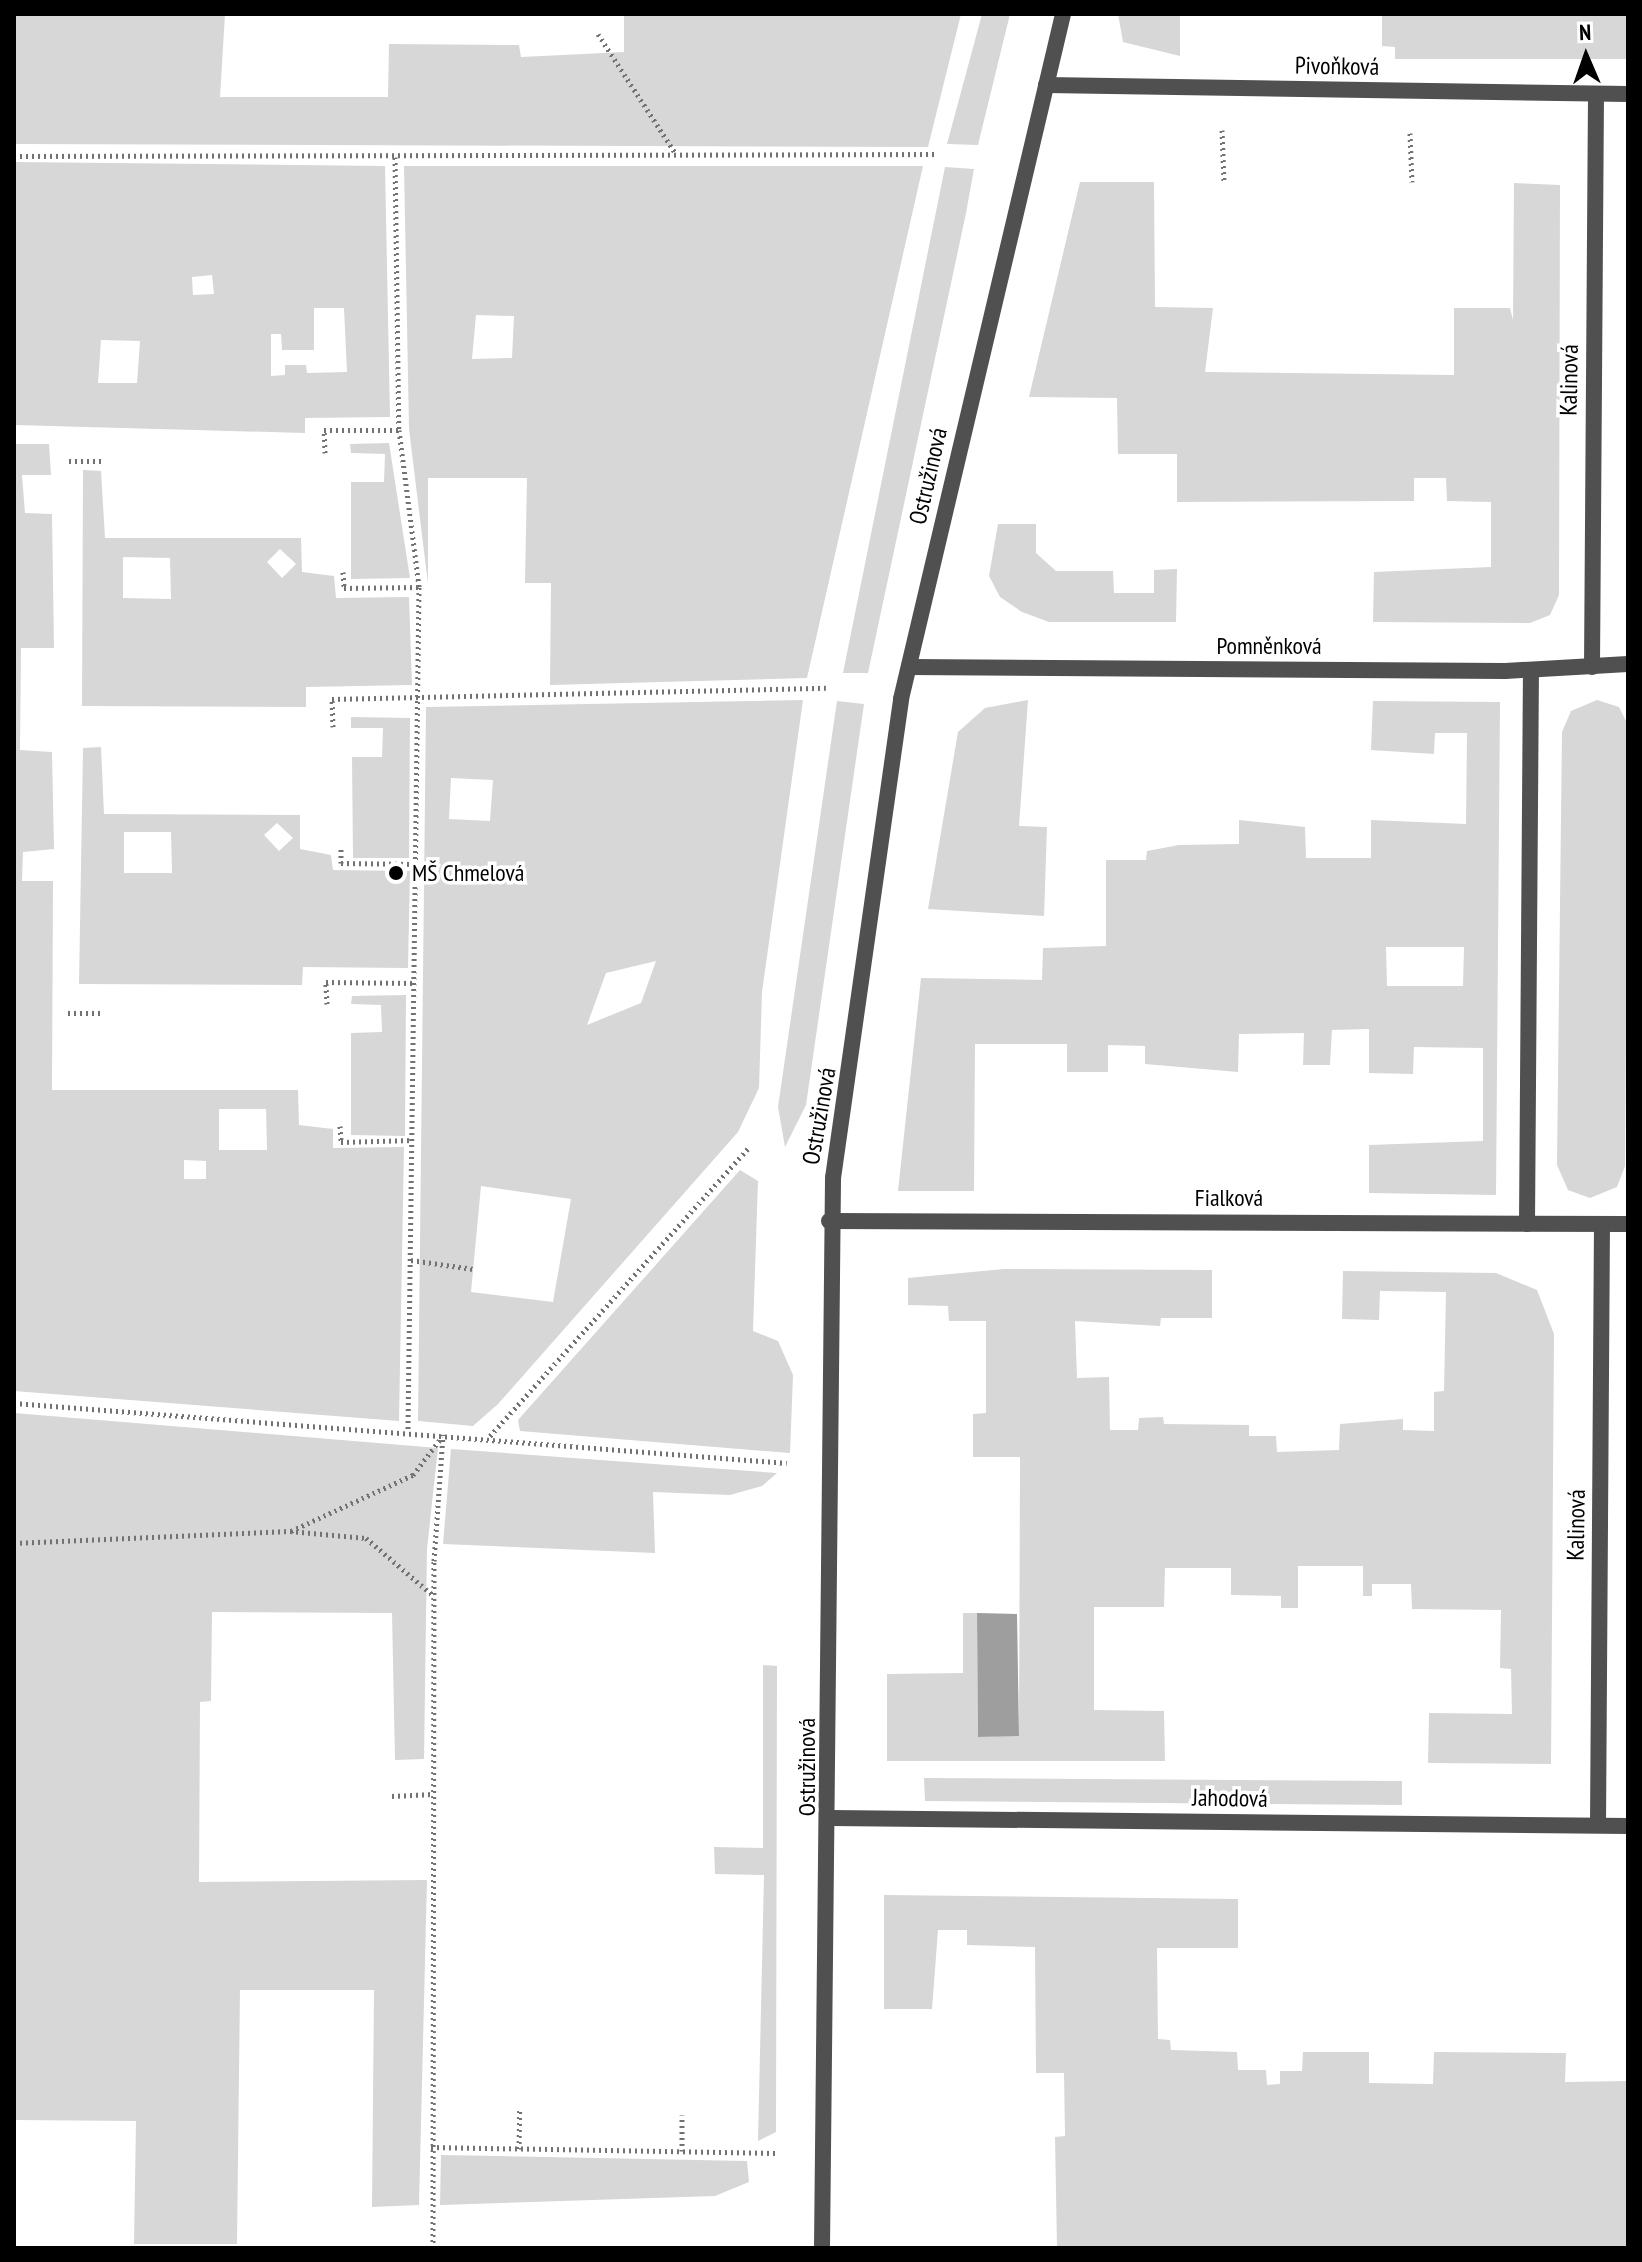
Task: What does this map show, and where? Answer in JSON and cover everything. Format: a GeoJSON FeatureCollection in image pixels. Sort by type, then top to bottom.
{"type":"FeatureCollection","features":[{"type":"Feature","properties":{"kind":"street","name":"Ostružinová"},"geometry":{"type":"LineString","coordinates":[[822,2248],[831,1818],[829,1221],[909,667],[1063,14]]}},
{"type":"Feature","properties":{"kind":"street","name":"Pivoňková"},"geometry":{"type":"LineString","coordinates":[[1046,85],[1628,94]]}},
{"type":"Feature","properties":{"kind":"street","name":"Kalinová"},"geometry":{"type":"LineString","coordinates":[[1592,667],[1596,94]]}},
{"type":"Feature","properties":{"kind":"street","name":"Pomněnková"},"geometry":{"type":"LineString","coordinates":[[909,667],[1531,670],[1628,664]]}},
{"type":"Feature","properties":{"kind":"street"},"geometry":{"type":"LineString","coordinates":[[1527,1224],[1531,670]]}},
{"type":"Feature","properties":{"kind":"street","name":"Fialková"},"geometry":{"type":"LineString","coordinates":[[829,1221],[1628,1224]]}},
{"type":"Feature","properties":{"kind":"street","name":"Kalinová"},"geometry":{"type":"LineString","coordinates":[[1598,1825],[1602,1224]]}},
{"type":"Feature","properties":{"kind":"street","name":"Jahodová"},"geometry":{"type":"LineString","coordinates":[[831,1818],[1628,1826]]}},
{"type":"Feature","properties":{"kind":"path"},"geometry":{"type":"LineString","coordinates":[[598,34],[676,154]]}},
{"type":"Feature","properties":{"kind":"path"},"geometry":{"type":"LineString","coordinates":[[1222,127],[1224,181]]}},
{"type":"Feature","properties":{"kind":"path"},"geometry":{"type":"LineString","coordinates":[[1409,128],[1412,182]]}},
{"type":"Feature","properties":{"kind":"path"},"geometry":{"type":"LineString","coordinates":[[14,156],[937,154]]}},
{"type":"Feature","properties":{"kind":"path"},"geometry":{"type":"LineString","coordinates":[[395,157],[399,430],[419,587],[408,1432]]}},
{"type":"Feature","properties":{"kind":"path"},"geometry":{"type":"LineString","coordinates":[[325,453],[324,430],[399,430]]}},
{"type":"Feature","properties":{"kind":"path"},"geometry":{"type":"LineString","coordinates":[[69,461],[105,461]]}},
{"type":"Feature","properties":{"kind":"path"},"geometry":{"type":"LineString","coordinates":[[343,572],[344,588],[419,587]]}},
{"type":"Feature","properties":{"kind":"path"},"geometry":{"type":"LineString","coordinates":[[333,727],[332,699],[826,688]]}},
{"type":"Feature","properties":{"kind":"path"},"geometry":{"type":"LineString","coordinates":[[341,849],[341,863],[416,864]]}},
{"type":"Feature","properties":{"kind":"path"},"geometry":{"type":"LineString","coordinates":[[327,1004],[326,982],[414,983]]}},
{"type":"Feature","properties":{"kind":"path"},"geometry":{"type":"LineString","coordinates":[[68,1013],[103,1013]]}},
{"type":"Feature","properties":{"kind":"path"},"geometry":{"type":"LineString","coordinates":[[340,1126],[341,1142],[413,1140]]}},
{"type":"Feature","properties":{"kind":"path"},"geometry":{"type":"LineString","coordinates":[[489,1437],[750,1146]]}},
{"type":"Feature","properties":{"kind":"path"},"geometry":{"type":"LineString","coordinates":[[411,1260],[473,1269]]}},
{"type":"Feature","properties":{"kind":"path"},"geometry":{"type":"LineString","coordinates":[[14,1403],[489,1437],[791,1464]]}},
{"type":"Feature","properties":{"kind":"path"},"geometry":{"type":"LineString","coordinates":[[290,1531],[413,1475],[443,1434]]}},
{"type":"Feature","properties":{"kind":"path"},"geometry":{"type":"LineString","coordinates":[[433,2248],[434,1596],[443,1434]]}},
{"type":"Feature","properties":{"kind":"path"},"geometry":{"type":"LineString","coordinates":[[14,1543],[290,1531],[366,1538],[434,1596]]}},
{"type":"Feature","properties":{"kind":"path"},"geometry":{"type":"LineString","coordinates":[[392,1796],[433,1794]]}},
{"type":"Feature","properties":{"kind":"path"},"geometry":{"type":"LineString","coordinates":[[519,2149],[520,2110]]}},
{"type":"Feature","properties":{"kind":"path"},"geometry":{"type":"LineString","coordinates":[[682,2115],[682,2151]]}},
{"type":"Feature","properties":{"kind":"path"},"geometry":{"type":"LineString","coordinates":[[431,2147],[776,2153]]}},
{"type":"Feature","properties":{"kind":"shaded area"},"geometry":{"type":"Polygon","coordinates":[[[14,14],[225,14],[220,97],[388,97],[389,44],[519,45],[521,57],[624,52],[624,14],[961,14],[928,147],[14,144],[14,14]]]}},
{"type":"Feature","properties":{"kind":"shaded area"},"geometry":{"type":"Polygon","coordinates":[[[982,14],[1010,14],[978,145],[947,144],[982,14]]]}},
{"type":"Feature","properties":{"kind":"shaded area"},"geometry":{"type":"Polygon","coordinates":[[[1118,14],[1180,14],[1180,56],[1123,42],[1118,14]]]}},
{"type":"Feature","properties":{"kind":"shaded area"},"geometry":{"type":"Polygon","coordinates":[[[1382,14],[1628,14],[1628,59],[1395,59],[1395,47],[1382,46],[1382,14]]]}},
{"type":"Feature","properties":{"kind":"shaded area"},"geometry":{"type":"Polygon","coordinates":[[[14,162],[385,166],[390,417],[305,418],[305,433],[14,425],[14,162]],[[212,275],[192,277],[193,295],[214,294],[212,275]],[[314,308],[314,350],[282,350],[281,334],[271,334],[271,376],[285,375],[285,365],[306,365],[307,373],[347,372],[344,308],[314,308]],[[101,340],[98,383],[137,383],[140,341],[101,340]]]}},
{"type":"Feature","properties":{"kind":"shaded area"},"geometry":{"type":"Polygon","coordinates":[[[404,166],[923,166],[807,678],[550,685],[551,583],[525,583],[527,478],[428,478],[428,584],[409,429],[404,166]],[[476,315],[472,359],[512,358],[514,316],[476,315]]]}},
{"type":"Feature","properties":{"kind":"shaded area"},"geometry":{"type":"Polygon","coordinates":[[[945,167],[974,169],[966,213],[868,673],[843,673],[945,167]]]}},
{"type":"Feature","properties":{"kind":"shaded area"},"geometry":{"type":"Polygon","coordinates":[[[1080,182],[1154,182],[1155,307],[1213,308],[1205,372],[1454,375],[1454,308],[1510,308],[1513,320],[1514,183],[1560,185],[1559,595],[1550,615],[1530,623],[1373,622],[1374,572],[1491,567],[1491,502],[1447,501],[1446,478],[1414,478],[1414,501],[1177,502],[1177,454],[1118,454],[1117,398],[1029,397],[1080,182]]]}},
{"type":"Feature","properties":{"kind":"shaded area"},"geometry":{"type":"Polygon","coordinates":[[[389,443],[410,578],[351,579],[351,482],[384,482],[385,454],[351,453],[350,444],[389,443]]]}},
{"type":"Feature","properties":{"kind":"shaded area"},"geometry":{"type":"Polygon","coordinates":[[[14,444],[49,444],[51,475],[22,475],[25,513],[52,514],[54,648],[21,648],[20,750],[52,752],[54,849],[23,852],[22,881],[53,881],[52,1090],[298,1090],[299,1125],[333,1129],[333,1148],[404,1147],[399,1421],[14,1391],[14,444]],[[219,1109],[219,1150],[267,1150],[266,1109],[219,1109]],[[184,1160],[184,1179],[206,1179],[206,1161],[184,1160]]]}},
{"type":"Feature","properties":{"kind":"shaded area"},"geometry":{"type":"Polygon","coordinates":[[[83,470],[101,471],[105,538],[301,538],[302,572],[334,576],[336,598],[409,597],[412,685],[306,687],[306,707],[82,706],[83,470]],[[280,549],[267,562],[282,578],[296,564],[280,549]],[[123,557],[123,598],[171,599],[170,558],[123,557]]]}},
{"type":"Feature","properties":{"kind":"shaded area"},"geometry":{"type":"Polygon","coordinates":[[[998,524],[1036,524],[1036,553],[1056,571],[1113,571],[1114,593],[1154,593],[1154,570],[1177,569],[1176,622],[1049,622],[1022,612],[1000,597],[989,576],[998,524]]]}},
{"type":"Feature","properties":{"kind":"shaded area"},"geometry":{"type":"Polygon","coordinates":[[[803,700],[762,992],[759,1088],[738,1132],[498,1404],[473,1426],[418,1421],[426,707],[803,700]],[[451,778],[449,819],[490,821],[493,780],[451,778]],[[656,961],[606,973],[587,1025],[641,1003],[656,961]],[[481,1186],[471,1292],[553,1302],[571,1199],[481,1186]]]}},
{"type":"Feature","properties":{"kind":"shaded area"},"geometry":{"type":"Polygon","coordinates":[[[1028,700],[1019,826],[1047,827],[1044,916],[928,909],[958,732],[985,708],[1028,700]]]}},
{"type":"Feature","properties":{"kind":"shaded area"},"geometry":{"type":"Polygon","coordinates":[[[1597,700],[1619,707],[1628,725],[1625,1166],[1617,1187],[1590,1198],[1568,1190],[1557,1165],[1562,732],[1571,711],[1597,700]]]}},
{"type":"Feature","properties":{"kind":"shaded area"},"geometry":{"type":"Polygon","coordinates":[[[837,701],[864,704],[806,1105],[785,1147],[778,1107],[837,701]]]}},
{"type":"Feature","properties":{"kind":"shaded area"},"geometry":{"type":"Polygon","coordinates":[[[1373,701],[1500,702],[1496,1195],[1369,1193],[1369,1145],[1483,1141],[1483,1048],[1414,1047],[1413,1074],[1369,1073],[1369,1029],[1332,1030],[1330,1065],[1303,1065],[1304,1033],[1239,1034],[1238,1072],[1145,1064],[1145,1046],[1108,1045],[1108,1072],[1067,1072],[1067,1044],[975,1044],[974,1191],[898,1191],[921,978],[1042,980],[1043,948],[1106,946],[1106,860],[1146,860],[1147,851],[1179,845],[1239,844],[1239,820],[1305,827],[1306,858],[1371,858],[1371,820],[1466,824],[1467,733],[1435,733],[1434,754],[1371,750],[1373,701]],[[1386,947],[1387,986],[1463,986],[1464,947],[1386,947]]]}},
{"type":"Feature","properties":{"kind":"shaded area"},"geometry":{"type":"Polygon","coordinates":[[[351,717],[410,718],[409,858],[353,858],[352,757],[382,757],[383,728],[351,728],[351,717]]]}},
{"type":"Feature","properties":{"kind":"shaded area"},"geometry":{"type":"Polygon","coordinates":[[[101,747],[104,814],[300,815],[300,849],[331,855],[333,870],[410,871],[408,968],[303,967],[302,985],[79,984],[83,748],[101,747]],[[277,823],[264,835],[279,851],[293,838],[277,823]],[[124,832],[124,873],[172,873],[171,832],[124,832]]]}},
{"type":"Feature","properties":{"kind":"shaded area"},"geometry":{"type":"Polygon","coordinates":[[[406,995],[405,1136],[351,1135],[351,1033],[382,1032],[381,1005],[351,1004],[352,996],[406,995]]]}},
{"type":"Feature","properties":{"kind":"shaded area"},"geometry":{"type":"Polygon","coordinates":[[[740,1170],[758,1181],[753,1331],[778,1341],[793,1375],[790,1453],[520,1431],[518,1420],[740,1170]]]}},
{"type":"Feature","properties":{"kind":"shaded area"},"geometry":{"type":"Polygon","coordinates":[[[1004,1269],[1212,1270],[1212,1318],[1161,1318],[1160,1326],[1075,1321],[1077,1378],[1109,1377],[1110,1430],[1138,1430],[1139,1418],[1163,1417],[1164,1424],[1249,1425],[1249,1436],[1276,1436],[1277,1452],[1339,1450],[1340,1424],[1403,1419],[1403,1430],[1434,1431],[1434,1392],[1444,1391],[1446,1292],[1380,1291],[1379,1320],[1342,1319],[1343,1271],[1496,1273],[1537,1290],[1554,1334],[1551,1764],[1428,1763],[1429,1713],[1512,1714],[1511,1669],[1500,1668],[1501,1610],[1412,1609],[1411,1584],[1372,1584],[1372,1596],[1363,1596],[1363,1566],[1298,1566],[1298,1608],[1281,1608],[1281,1596],[1231,1595],[1231,1568],[1165,1568],[1164,1607],[1094,1607],[1094,1710],[1164,1711],[1165,1761],[887,1761],[887,1674],[963,1673],[963,1613],[977,1613],[978,1737],[1019,1735],[1020,1457],[973,1457],[973,1414],[986,1413],[986,1321],[949,1321],[948,1306],[908,1305],[908,1278],[1004,1269]]]}},
{"type":"Feature","properties":{"kind":"shaded area"},"geometry":{"type":"Polygon","coordinates":[[[14,1413],[438,1448],[427,1549],[424,1759],[395,1760],[392,1613],[212,1612],[211,1701],[200,1702],[199,1882],[427,1880],[419,2205],[372,2207],[374,1990],[240,1990],[237,2244],[134,2244],[136,2121],[14,2120],[14,1413]]]}},
{"type":"Feature","properties":{"kind":"shaded area"},"geometry":{"type":"Polygon","coordinates":[[[451,1449],[777,1473],[762,1486],[730,1495],[653,1492],[655,1553],[443,1544],[451,1449]]]}},
{"type":"Feature","properties":{"kind":"shaded area"},"geometry":{"type":"Polygon","coordinates":[[[977,1613],[1017,1614],[1019,1736],[978,1737],[977,1613]]]}},
{"type":"Feature","properties":{"kind":"shaded area"},"geometry":{"type":"Polygon","coordinates":[[[763,1665],[777,1666],[776,2132],[758,2141],[764,1875],[715,1874],[714,1847],[763,1848],[763,1665]]]}},
{"type":"Feature","properties":{"kind":"shaded area"},"geometry":{"type":"Polygon","coordinates":[[[924,1778],[1402,1781],[1402,1805],[925,1801],[924,1778]]]}},
{"type":"Feature","properties":{"kind":"shaded area"},"geometry":{"type":"Polygon","coordinates":[[[884,1895],[1238,1899],[1238,1948],[1157,1948],[1158,2039],[1170,2040],[1171,2050],[1237,2052],[1238,2070],[1266,2070],[1267,2085],[1280,2084],[1280,2071],[1302,2071],[1303,2052],[1369,2052],[1369,2083],[1433,2084],[1434,2052],[1566,2053],[1565,2082],[1628,2081],[1628,2248],[1057,2248],[1055,2137],[1065,2136],[1064,2073],[1036,2073],[1035,1947],[967,1945],[967,1930],[938,1930],[932,2009],[884,2009],[884,1895]]]}},
{"type":"Feature","properties":{"kind":"shaded area"},"geometry":{"type":"Polygon","coordinates":[[[441,2155],[747,2161],[749,2182],[715,2196],[440,2205],[441,2155]]]}},
{"type":"Feature","properties":{"kind":"place","name":"MŠ Chmelová"},"geometry":{"type":"Point","coordinates":[396,873]}}]}
